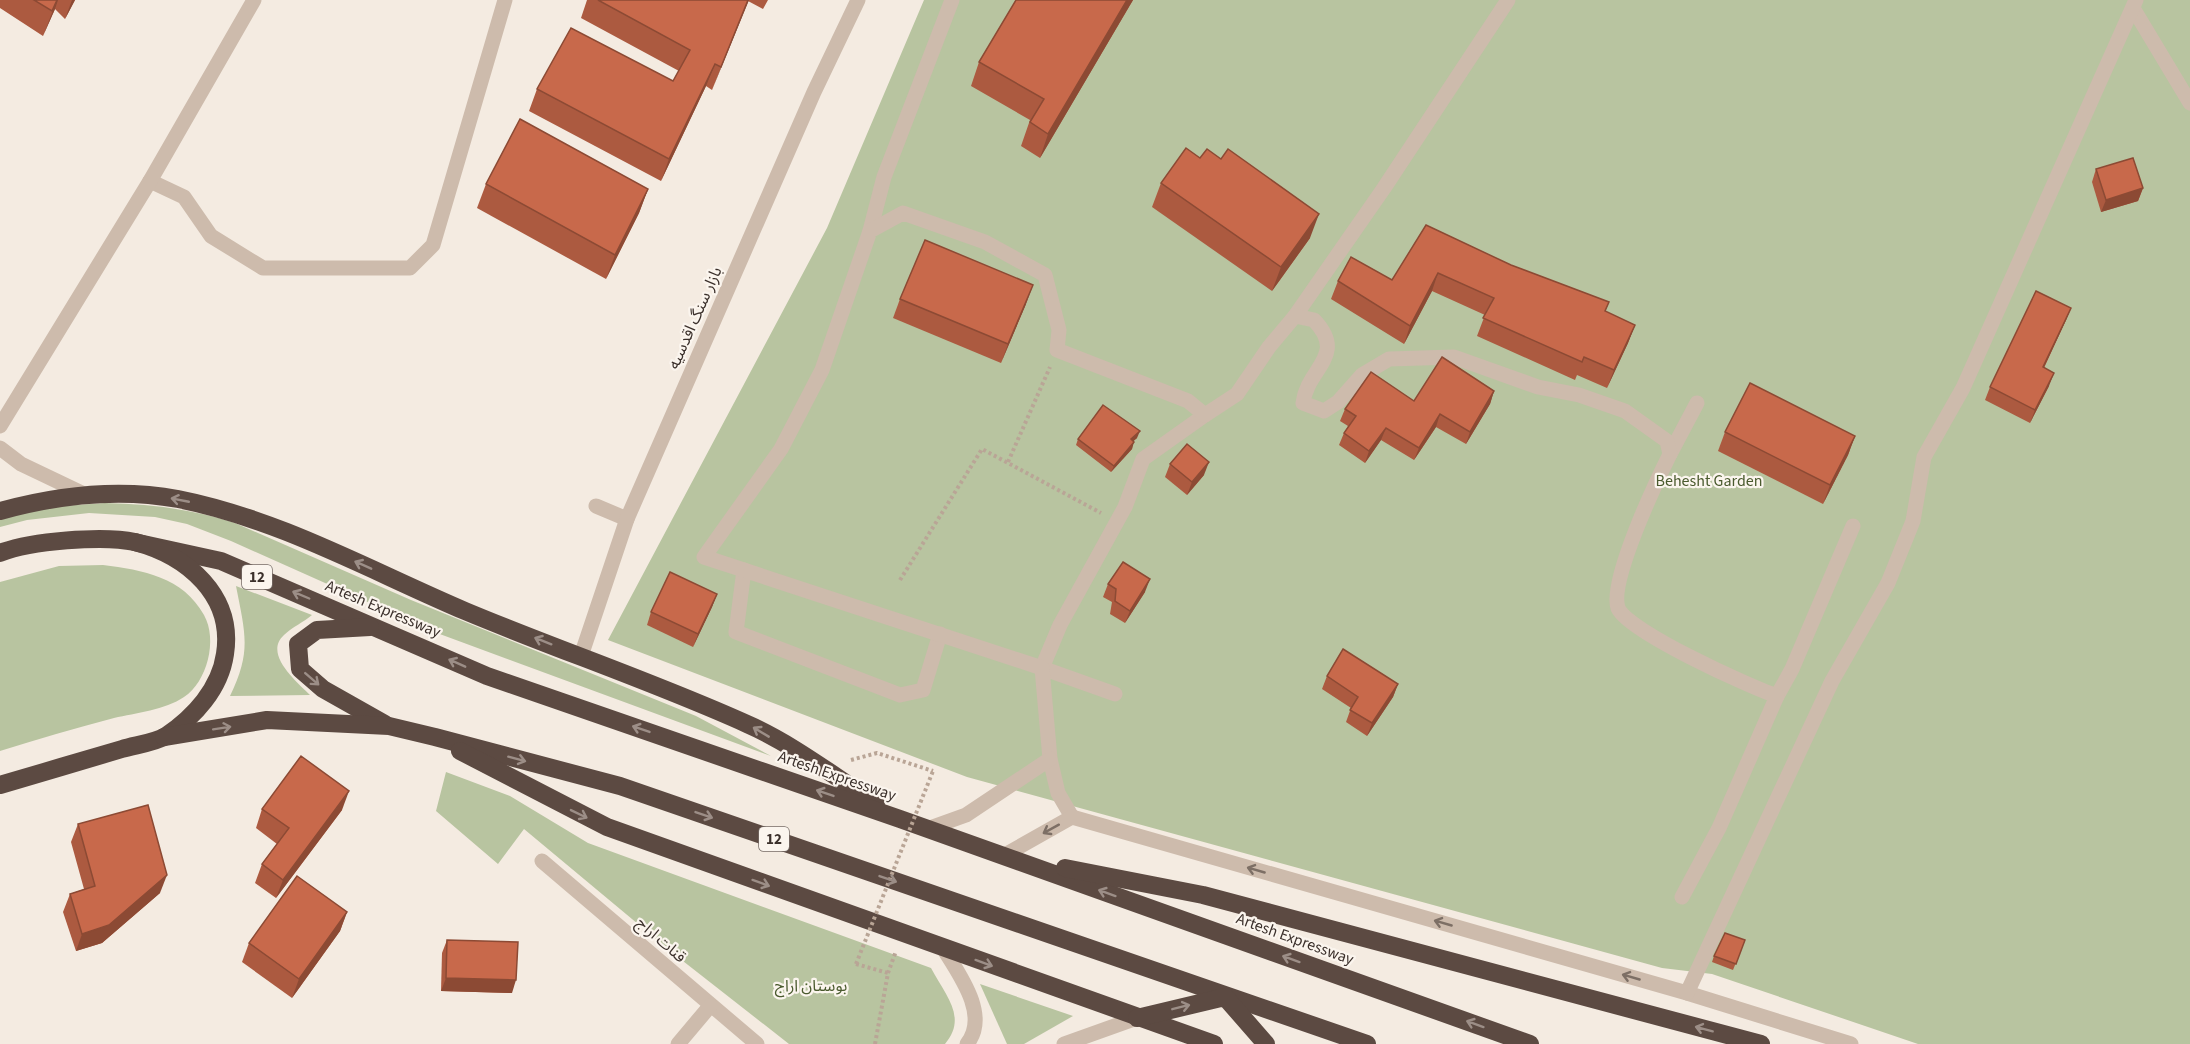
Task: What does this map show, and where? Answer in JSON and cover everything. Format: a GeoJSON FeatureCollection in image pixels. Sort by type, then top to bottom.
{"type":"FeatureCollection","features":[{"type":"Feature","properties":{"kind":"highway"},"geometry":{"type":"LineString","coordinates":[[0,511],[26,504],[86,495],[115,493],[148,495],[206,506],[304,538],[465,611],[749,724],[900,819]]}},
{"type":"Feature","properties":{"kind":"highway"},"geometry":{"type":"LineString","coordinates":[[0,553],[16,547],[75,540],[134,542],[172,558],[196,573],[214,592],[224,615],[228,638],[224,663],[215,687],[201,706],[164,737],[0,785]]}},
{"type":"Feature","properties":{"kind":"highway","name":"Artesh Expressway"},"geometry":{"type":"LineString","coordinates":[[134,542],[221,561],[488,676],[900,819],[1530,1044]]}},
{"type":"Feature","properties":{"kind":"highway"},"geometry":{"type":"LineString","coordinates":[[375,626],[317,630],[298,644],[300,669],[323,689],[389,726]]}},
{"type":"Feature","properties":{"kind":"highway","name":"12"},"geometry":{"type":"LineString","coordinates":[[164,737],[267,720],[389,726],[435,737],[620,786],[1225,997],[1367,1044]]}},
{"type":"Feature","properties":{"kind":"highway"},"geometry":{"type":"LineString","coordinates":[[435,737],[538,793],[608,827],[1214,1044]]}},
{"type":"Feature","properties":{"kind":"highway"},"geometry":{"type":"LineString","coordinates":[[1004,856],[1203,895],[1761,1044]]}},
{"type":"Feature","properties":{"kind":"highway"},"geometry":{"type":"LineString","coordinates":[[1137,1018],[1225,997],[1266,1044]]}},
{"type":"Feature","properties":{"kind":"street"},"geometry":{"type":"LineString","coordinates":[[0,426],[150,181],[254,0]]}},
{"type":"Feature","properties":{"kind":"street"},"geometry":{"type":"LineString","coordinates":[[150,181],[184,197],[211,236],[263,268],[410,268],[433,244],[505,0]]}},
{"type":"Feature","properties":{"kind":"street","name":"بازار سنگ اقدسیه"},"geometry":{"type":"LineString","coordinates":[[581,656],[627,519],[814,92],[858,0]]}},
{"type":"Feature","properties":{"kind":"street"},"geometry":{"type":"LineString","coordinates":[[951,0],[884,177],[870,231],[822,370],[781,449],[704,556],[1115,694]]}},
{"type":"Feature","properties":{"kind":"street"},"geometry":{"type":"LineString","coordinates":[[1508,0],[1384,188],[1295,316],[1269,347],[1236,394],[1143,459],[1125,507],[1059,625],[1042,668],[1050,759],[1058,793],[1072,817],[1687,993],[1851,1044]]}},
{"type":"Feature","properties":{"kind":"street"},"geometry":{"type":"LineString","coordinates":[[2134,4],[2190,103]]}},
{"type":"Feature","properties":{"kind":"street"},"geometry":{"type":"LineString","coordinates":[[1687,993],[1832,681],[1888,583],[1913,521],[1924,457],[1962,388],[2134,4]]}},
{"type":"Feature","properties":{"kind":"street"},"geometry":{"type":"LineString","coordinates":[[870,231],[903,213],[985,242],[1045,275],[1059,330],[1057,350],[1188,401],[1205,415]]}},
{"type":"Feature","properties":{"kind":"street"},"geometry":{"type":"LineString","coordinates":[[1295,316],[1314,320],[1328,340],[1327,355],[1305,391],[1303,403],[1324,411],[1338,402],[1362,375],[1389,359],[1454,357],[1538,387],[1579,395],[1625,411],[1667,441],[1670,454]]}},
{"type":"Feature","properties":{"kind":"street"},"geometry":{"type":"LineString","coordinates":[[1697,403],[1651,492],[1617,590],[1618,609],[1634,626],[1656,639],[1758,690],[1777,696]]}},
{"type":"Feature","properties":{"kind":"street"},"geometry":{"type":"LineString","coordinates":[[0,448],[21,464],[86,495]]}},
{"type":"Feature","properties":{"kind":"street"},"geometry":{"type":"LineString","coordinates":[[596,506],[627,519]]}},
{"type":"Feature","properties":{"kind":"street"},"geometry":{"type":"LineString","coordinates":[[1682,897],[1719,828],[1777,696],[1792,669],[1853,526]]}},
{"type":"Feature","properties":{"kind":"street"},"geometry":{"type":"LineString","coordinates":[[744,570],[736,632],[900,695],[923,690],[940,634]]}},
{"type":"Feature","properties":{"kind":"street"},"geometry":{"type":"LineString","coordinates":[[927,829],[966,815],[1050,759]]}},
{"type":"Feature","properties":{"kind":"street"},"geometry":{"type":"LineString","coordinates":[[1004,856],[1072,817]]}},
{"type":"Feature","properties":{"kind":"street","name":"قنات اراج"},"geometry":{"type":"LineString","coordinates":[[542,861],[757,1044]]}},
{"type":"Feature","properties":{"kind":"street"},"geometry":{"type":"LineString","coordinates":[[943,948],[967,987],[975,1013],[974,1035],[967,1044]]}},
{"type":"Feature","properties":{"kind":"street"},"geometry":{"type":"LineString","coordinates":[[678,1044],[710,1006]]}},
{"type":"Feature","properties":{"kind":"street"},"geometry":{"type":"LineString","coordinates":[[1064,1044],[1137,1018]]}},
{"type":"Feature","properties":{"kind":"path"},"geometry":{"type":"LineString","coordinates":[[1008,462],[1057,350]]}},
{"type":"Feature","properties":{"kind":"path"},"geometry":{"type":"LineString","coordinates":[[900,580],[982,448],[1117,522]]}},
{"type":"Feature","properties":{"kind":"path"},"geometry":{"type":"LineString","coordinates":[[875,1044],[888,973],[856,964],[933,771],[877,753]]}},
{"type":"Feature","properties":{"kind":"green space","name":"Behesht Garden"},"geometry":{"type":"Polygon","coordinates":[[[924,0],[2190,0],[2190,1044],[1918,1044],[1712,974],[1662,968],[967,777],[608,640],[827,228],[924,0]]]}},
{"type":"Feature","properties":{"kind":"green space"},"geometry":{"type":"Polygon","coordinates":[[[105,503],[171,508],[235,523],[411,600],[696,716],[771,756],[437,633],[231,541],[187,524],[155,517],[89,513],[27,520],[0,527],[0,516],[47,507],[105,503]]]}},
{"type":"Feature","properties":{"kind":"green space"},"geometry":{"type":"Polygon","coordinates":[[[103,565],[147,573],[161,578],[185,592],[195,602],[204,615],[210,636],[208,660],[199,681],[184,697],[168,705],[0,751],[0,582],[59,566],[103,565]]]}},
{"type":"Feature","properties":{"kind":"green space"},"geometry":{"type":"Polygon","coordinates":[[[236,586],[312,615],[284,635],[277,651],[284,667],[310,695],[230,696],[241,666],[245,642],[236,586]]]}},
{"type":"Feature","properties":{"kind":"green space","name":"بوستان اراج"},"geometry":{"type":"Polygon","coordinates":[[[446,772],[510,796],[588,843],[931,968],[952,1006],[954,1025],[952,1034],[945,1044],[789,1044],[674,954],[524,829],[498,864],[436,811],[446,772]]]}},
{"type":"Feature","properties":{"kind":"green space"},"geometry":{"type":"Polygon","coordinates":[[[980,984],[1073,1016],[1024,1044],[1007,1044],[980,984]]]}},
{"type":"Feature","properties":{"kind":"building"},"geometry":{"type":"Polygon","coordinates":[[[34,0],[57,0],[52,11],[34,0]]]}},
{"type":"Feature","properties":{"kind":"building"},"geometry":{"type":"Polygon","coordinates":[[[598,0],[748,0],[721,67],[715,64],[669,159],[537,89],[571,28],[673,81],[690,50],[598,0]]]}},
{"type":"Feature","properties":{"kind":"building"},"geometry":{"type":"Polygon","coordinates":[[[1016,0],[1127,0],[1048,134],[1030,122],[1044,99],[979,62],[1016,0]]]}},
{"type":"Feature","properties":{"kind":"building"},"geometry":{"type":"Polygon","coordinates":[[[520,119],[648,189],[615,255],[486,184],[520,119]]]}},
{"type":"Feature","properties":{"kind":"building"},"geometry":{"type":"Polygon","coordinates":[[[1186,148],[1200,158],[1207,149],[1221,159],[1228,149],[1319,214],[1281,267],[1161,183],[1186,148]]]}},
{"type":"Feature","properties":{"kind":"building"},"geometry":{"type":"Polygon","coordinates":[[[2133,158],[2143,188],[2106,200],[2096,169],[2133,158]]]}},
{"type":"Feature","properties":{"kind":"building"},"geometry":{"type":"Polygon","coordinates":[[[1426,225],[1511,265],[1609,302],[1605,311],[1635,325],[1614,370],[1584,357],[1582,362],[1483,318],[1494,298],[1438,273],[1410,326],[1338,281],[1351,257],[1392,280],[1426,225]]]}},
{"type":"Feature","properties":{"kind":"building"},"geometry":{"type":"Polygon","coordinates":[[[925,240],[1033,285],[1008,344],[900,299],[925,240]]]}},
{"type":"Feature","properties":{"kind":"building"},"geometry":{"type":"Polygon","coordinates":[[[2036,291],[2071,308],[2043,367],[2054,373],[2035,410],[1990,387],[2036,291]]]}},
{"type":"Feature","properties":{"kind":"building"},"geometry":{"type":"Polygon","coordinates":[[[1442,357],[1494,391],[1470,432],[1440,414],[1419,448],[1386,428],[1369,451],[1344,433],[1356,416],[1345,409],[1371,372],[1414,401],[1442,357]]]}},
{"type":"Feature","properties":{"kind":"building"},"geometry":{"type":"Polygon","coordinates":[[[1750,383],[1855,436],[1830,485],[1725,432],[1750,383]]]}},
{"type":"Feature","properties":{"kind":"building"},"geometry":{"type":"Polygon","coordinates":[[[1103,405],[1140,431],[1131,439],[1134,442],[1114,466],[1078,439],[1103,405]]]}},
{"type":"Feature","properties":{"kind":"building"},"geometry":{"type":"Polygon","coordinates":[[[1187,444],[1209,462],[1192,482],[1170,464],[1187,444]]]}},
{"type":"Feature","properties":{"kind":"building"},"geometry":{"type":"Polygon","coordinates":[[[1123,562],[1150,579],[1130,611],[1115,601],[1116,589],[1108,584],[1123,562]]]}},
{"type":"Feature","properties":{"kind":"building"},"geometry":{"type":"Polygon","coordinates":[[[670,572],[717,594],[698,634],[651,612],[670,572]]]}},
{"type":"Feature","properties":{"kind":"building"},"geometry":{"type":"Polygon","coordinates":[[[1343,649],[1398,684],[1372,723],[1350,710],[1358,697],[1327,676],[1343,649]]]}},
{"type":"Feature","properties":{"kind":"building"},"geometry":{"type":"Polygon","coordinates":[[[301,756],[349,791],[283,880],[262,864],[289,828],[262,809],[301,756]]]}},
{"type":"Feature","properties":{"kind":"building"},"geometry":{"type":"Polygon","coordinates":[[[148,805],[167,875],[109,925],[82,934],[70,894],[95,886],[78,824],[148,805]]]}},
{"type":"Feature","properties":{"kind":"building"},"geometry":{"type":"Polygon","coordinates":[[[297,876],[347,912],[299,979],[249,943],[297,876]]]}},
{"type":"Feature","properties":{"kind":"building"},"geometry":{"type":"Polygon","coordinates":[[[1725,933],[1745,940],[1736,964],[1714,956],[1725,933]]]}},
{"type":"Feature","properties":{"kind":"building"},"geometry":{"type":"Polygon","coordinates":[[[447,940],[518,942],[516,980],[446,978],[447,940]]]}}]}
